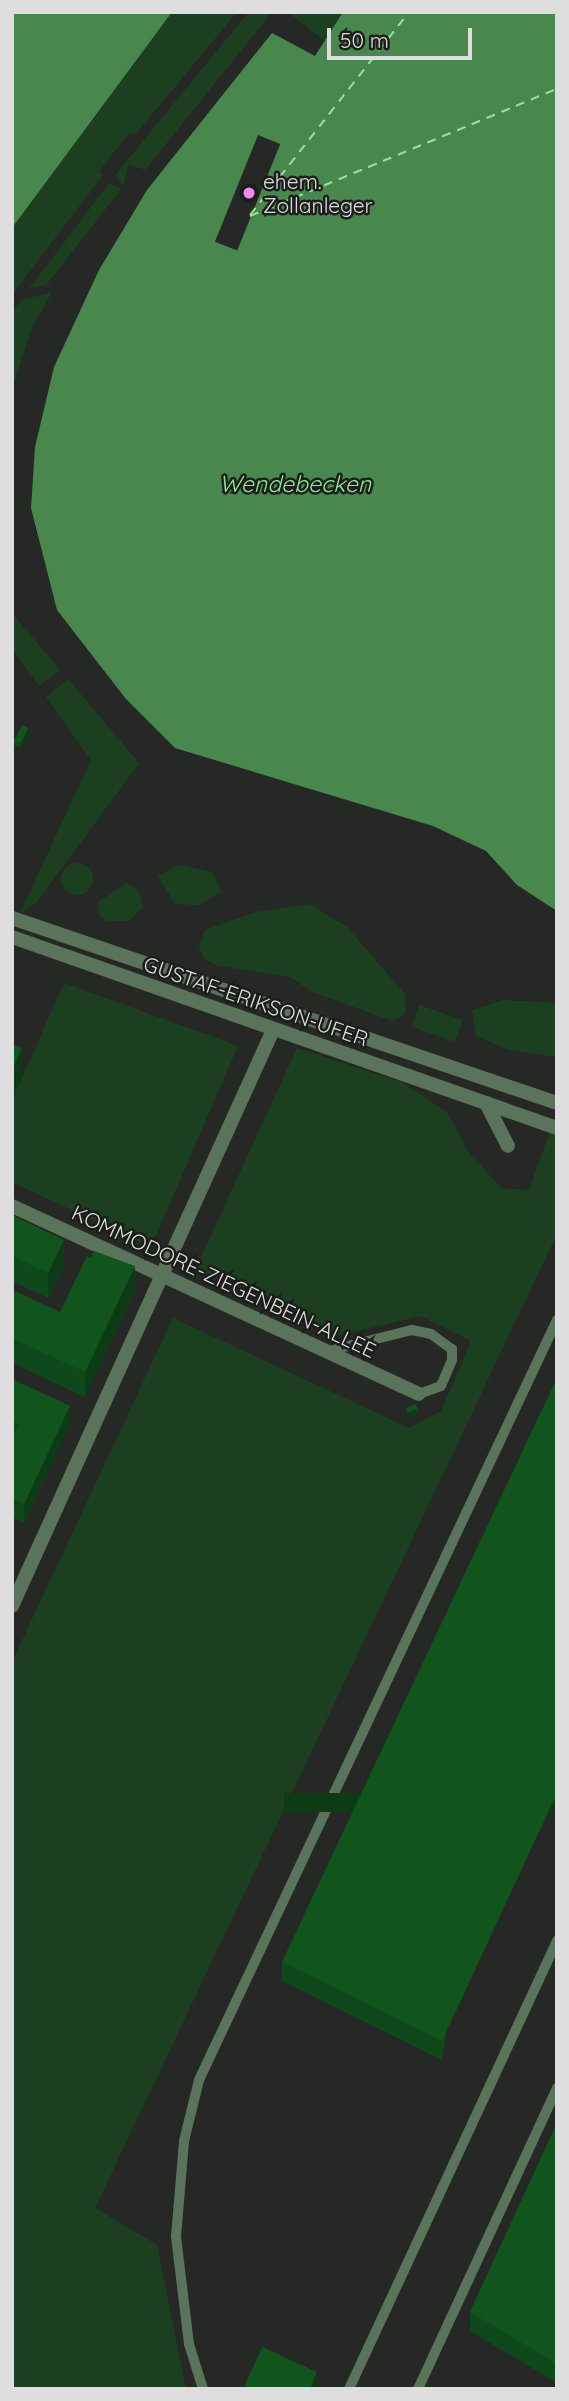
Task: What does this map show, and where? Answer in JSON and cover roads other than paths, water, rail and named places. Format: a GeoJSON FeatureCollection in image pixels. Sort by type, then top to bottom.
{"type":"FeatureCollection","features":[{"type":"Feature","properties":{"kind":"street"},"geometry":{"type":"LineString","coordinates":[[12,918],[557,1103]]}},
{"type":"Feature","properties":{"kind":"street","name":"GUSTAF-ERIKSON-UFER"},"geometry":{"type":"LineString","coordinates":[[12,937],[557,1128]]}},
{"type":"Feature","properties":{"kind":"street"},"geometry":{"type":"LineString","coordinates":[[12,1606],[273,1030]]}},
{"type":"Feature","properties":{"kind":"street"},"geometry":{"type":"LineString","coordinates":[[486,1103],[508,1146]]}},
{"type":"Feature","properties":{"kind":"street","name":"KOMMODORE-ZIEGENBEIN-ALLEE"},"geometry":{"type":"LineString","coordinates":[[12,1206],[419,1394]]}},
{"type":"Feature","properties":{"kind":"lane"},"geometry":{"type":"LineString","coordinates":[[203,2389],[189,2344],[176,2237],[184,2141],[199,2080],[557,1320]]}},
{"type":"Feature","properties":{"kind":"lane"},"geometry":{"type":"LineString","coordinates":[[325,1352],[411,1330],[431,1334],[452,1349],[452,1360],[440,1386],[419,1394]]}},
{"type":"Feature","properties":{"kind":"lane"},"geometry":{"type":"LineString","coordinates":[[349,2389],[557,1940]]}},
{"type":"Feature","properties":{"kind":"lane"},"geometry":{"type":"LineString","coordinates":[[418,2389],[557,2088]]}},
{"type":"Feature","properties":{"kind":"water"},"geometry":{"type":"Polygon","coordinates":[[[12,12],[172,12],[12,228],[12,12]]]}},
{"type":"Feature","properties":{"kind":"water","name":"Wendebecken"},"geometry":{"type":"Polygon","coordinates":[[[343,12],[557,12],[557,911],[517,885],[486,851],[433,826],[175,748],[126,699],[57,610],[31,508],[35,447],[54,367],[99,270],[147,190],[272,33],[315,56],[343,12]]]}},
{"type":"Feature","properties":{"kind":"place","name":"ehem. Zollanleger"},"geometry":{"type":"Point","coordinates":[249,193]}}]}
